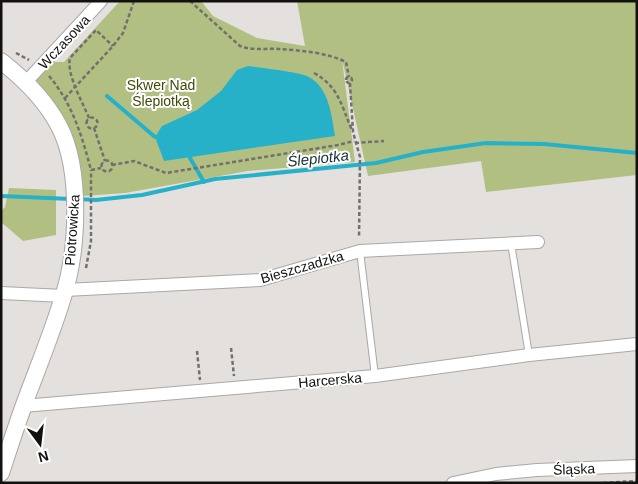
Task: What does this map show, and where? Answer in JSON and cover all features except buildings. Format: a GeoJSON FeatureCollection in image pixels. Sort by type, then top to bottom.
{"type":"FeatureCollection","features":[{"type":"Feature","properties":{"kind":"street","name":"Wczasowa"},"geometry":{"type":"LineString","coordinates":[[26,82],[101,1]]}},
{"type":"Feature","properties":{"kind":"street","name":"Piotrowicka"},"geometry":{"type":"LineString","coordinates":[[1,473],[64,293],[72,254],[74,227],[82,180],[60,127],[51,112],[8,57]]}},
{"type":"Feature","properties":{"kind":"street","name":"Bieszczadzka"},"geometry":{"type":"LineString","coordinates":[[1,293],[64,293],[260,280],[360,251],[538,242]]}},
{"type":"Feature","properties":{"kind":"street","name":"Harcerska"},"geometry":{"type":"LineString","coordinates":[[23,406],[375,376],[529,355],[637,344]]}},
{"type":"Feature","properties":{"kind":"street","name":"Śląska"},"geometry":{"type":"LineString","coordinates":[[453,483],[496,474],[536,470],[637,466]]}},
{"type":"Feature","properties":{"kind":"lane"},"geometry":{"type":"LineString","coordinates":[[511,243],[529,355]]}},
{"type":"Feature","properties":{"kind":"lane"},"geometry":{"type":"LineString","coordinates":[[360,251],[375,376]]}},
{"type":"Feature","properties":{"kind":"path"},"geometry":{"type":"LineString","coordinates":[[65,98],[114,46],[123,33],[134,1]]}},
{"type":"Feature","properties":{"kind":"path"},"geometry":{"type":"LineString","coordinates":[[190,1],[240,46],[248,49],[280,49],[336,57],[346,62],[349,77],[346,78],[346,81],[350,83],[353,132],[360,157],[360,251]]}},
{"type":"Feature","properties":{"kind":"path"},"geometry":{"type":"LineString","coordinates":[[89,118],[71,72],[70,58],[96,30],[114,46]]}},
{"type":"Feature","properties":{"kind":"path"},"geometry":{"type":"LineString","coordinates":[[8,57],[40,68]]}},
{"type":"Feature","properties":{"kind":"path"},"geometry":{"type":"LineString","coordinates":[[314,73],[326,80],[334,88],[353,132]]}},
{"type":"Feature","properties":{"kind":"path"},"geometry":{"type":"LineString","coordinates":[[89,118],[93,117],[96,120],[94,128],[105,161]]}},
{"type":"Feature","properties":{"kind":"path"},"geometry":{"type":"LineString","coordinates":[[79,127],[86,124],[89,118]]}},
{"type":"Feature","properties":{"kind":"path"},"geometry":{"type":"LineString","coordinates":[[86,124],[89,128],[94,128]]}},
{"type":"Feature","properties":{"kind":"path"},"geometry":{"type":"LineString","coordinates":[[112,165],[134,161],[151,166],[164,174],[355,142],[384,141]]}},
{"type":"Feature","properties":{"kind":"path"},"geometry":{"type":"LineString","coordinates":[[105,161],[101,165],[104,171],[110,171],[112,165]]}},
{"type":"Feature","properties":{"kind":"path"},"geometry":{"type":"LineString","coordinates":[[105,161],[110,161],[112,165]]}},
{"type":"Feature","properties":{"kind":"path"},"geometry":{"type":"LineString","coordinates":[[91,170],[82,180],[91,221]]}},
{"type":"Feature","properties":{"kind":"path"},"geometry":{"type":"LineString","coordinates":[[231,348],[236,388]]}},
{"type":"Feature","properties":{"kind":"path"},"geometry":{"type":"LineString","coordinates":[[197,351],[202,391]]}},
{"type":"Feature","properties":{"kind":"path"},"geometry":{"type":"LineString","coordinates":[[603,483],[637,481]]}},
{"type":"Feature","properties":{"kind":"green space","name":"Skwer Nad Ślepiotką"},"geometry":{"type":"Polygon","coordinates":[[[120,1],[201,1],[213,16],[257,38],[305,46],[297,1],[637,1],[637,175],[486,192],[481,161],[368,176],[342,59],[355,162],[248,171],[125,193],[83,196],[80,163],[76,148],[63,120],[36,80],[51,62],[64,62],[120,1]]]}},
{"type":"Feature","properties":{"kind":"green space"},"geometry":{"type":"Polygon","coordinates":[[[9,188],[56,190],[56,235],[23,241],[1,222],[1,211],[5,207],[9,188]]]}},
{"type":"Feature","properties":{"kind":"water"},"geometry":{"type":"Polygon","coordinates":[[[248,66],[297,73],[309,77],[316,82],[328,103],[335,136],[164,161],[155,137],[162,126],[197,110],[221,91],[237,70],[248,66]]]}},
{"type":"Feature","properties":{"kind":"waterway"},"geometry":{"type":"LineString","coordinates":[[107,96],[155,137]]}},
{"type":"Feature","properties":{"kind":"waterway","name":"Ślepiotka"},"geometry":{"type":"LineString","coordinates":[[78,199],[96,200],[142,195],[215,179],[376,163],[423,152],[486,143],[544,144],[637,153]]}},
{"type":"Feature","properties":{"kind":"waterway"},"geometry":{"type":"LineString","coordinates":[[190,158],[204,182]]}},
{"type":"Feature","properties":{"kind":"waterway","name":"Ślepiotka"},"geometry":{"type":"LineString","coordinates":[[1,196],[71,199]]}}]}
